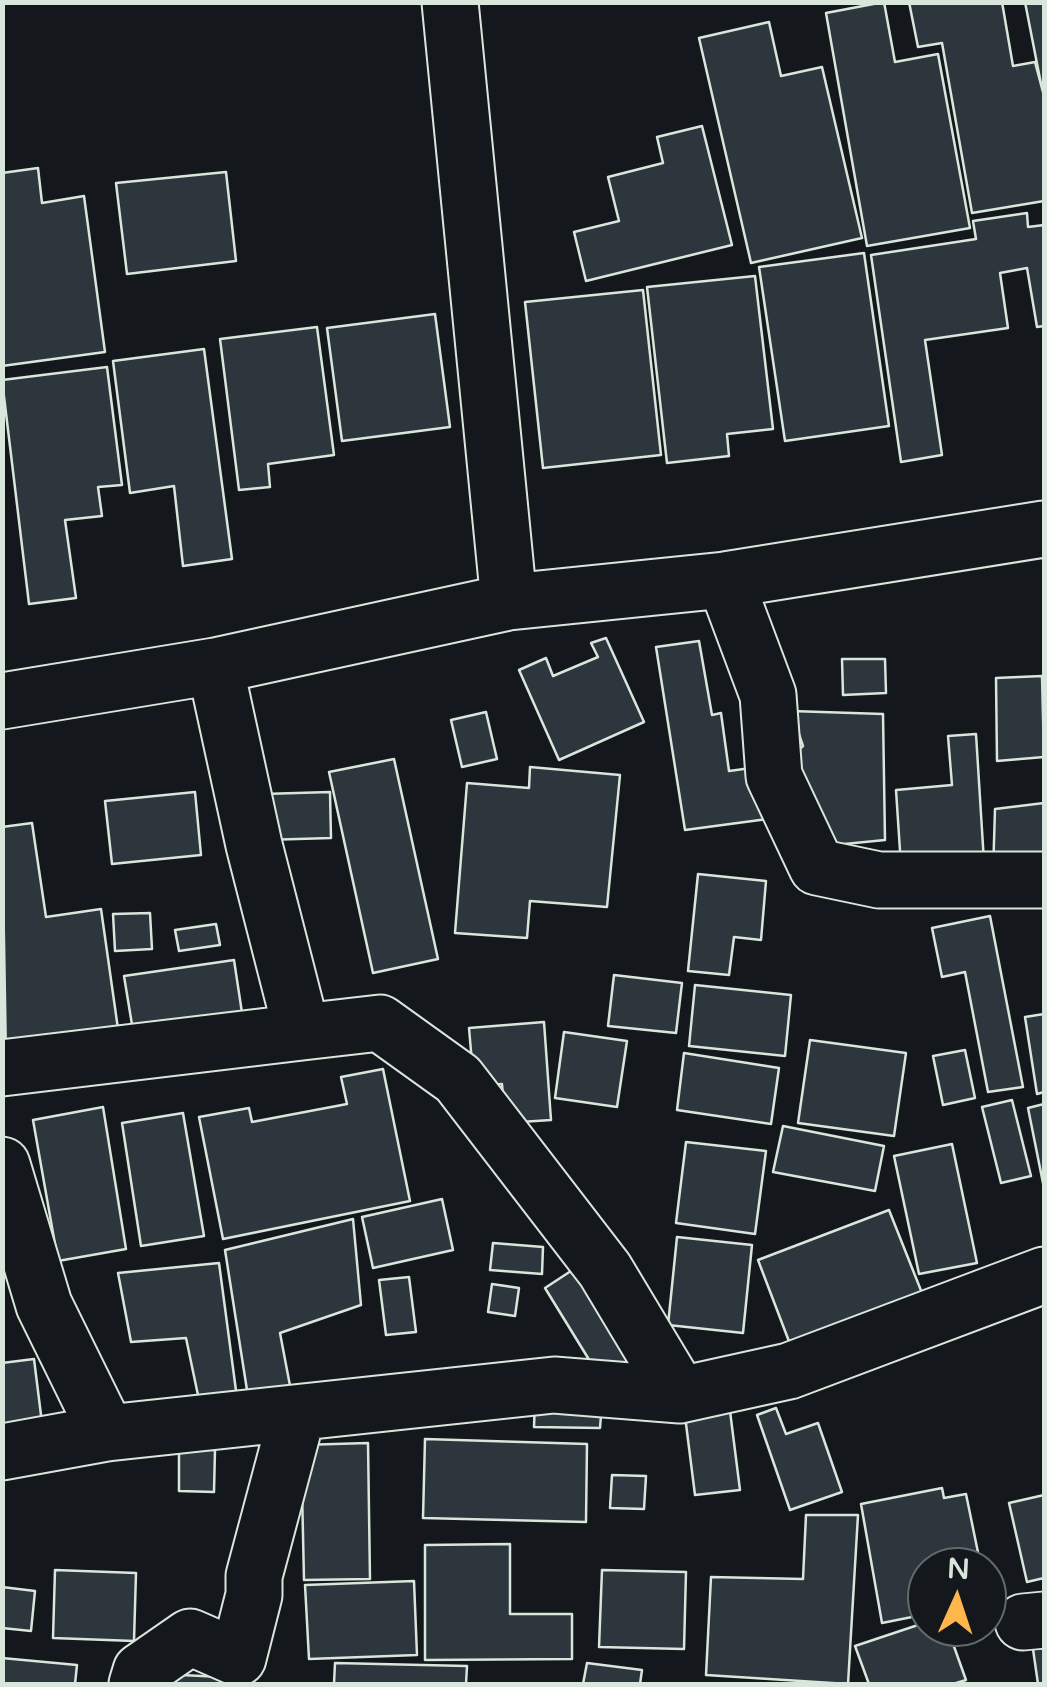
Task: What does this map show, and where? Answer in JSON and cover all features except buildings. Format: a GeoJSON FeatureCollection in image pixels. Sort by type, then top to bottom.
{"type":"FeatureCollection","features":[{"type":"Feature","properties":{"kind":"street"},"geometry":{"type":"LineString","coordinates":[[450,2],[509,602]]}},
{"type":"Feature","properties":{"kind":"street"},"geometry":{"type":"LineString","coordinates":[[2,701],[215,666],[509,602],[725,580],[1044,529]]}},
{"type":"Feature","properties":{"kind":"street"},"geometry":{"type":"LineString","coordinates":[[725,580],[768,694],[774,776],[817,867],[879,880],[1044,880]]}},
{"type":"Feature","properties":{"kind":"street"},"geometry":{"type":"LineString","coordinates":[[215,666],[254,845],[302,1032]]}},
{"type":"Feature","properties":{"kind":"street"},"geometry":{"type":"LineString","coordinates":[[2,1068],[380,1024],[458,1079],[605,1270],[680,1394]]}},
{"type":"Feature","properties":{"kind":"street"},"geometry":{"type":"LineString","coordinates":[[2,1165],[44,1305],[107,1433]]}},
{"type":"Feature","properties":{"kind":"street"},"geometry":{"type":"LineString","coordinates":[[2,1452],[107,1433],[554,1386],[680,1394],[789,1371],[1044,1275]]}},
{"type":"Feature","properties":{"kind":"street"},"geometry":{"type":"LineString","coordinates":[[137,1684],[141,1671],[190,1637],[238,1658],[254,1595],[254,1576],[297,1415]]}}]}
